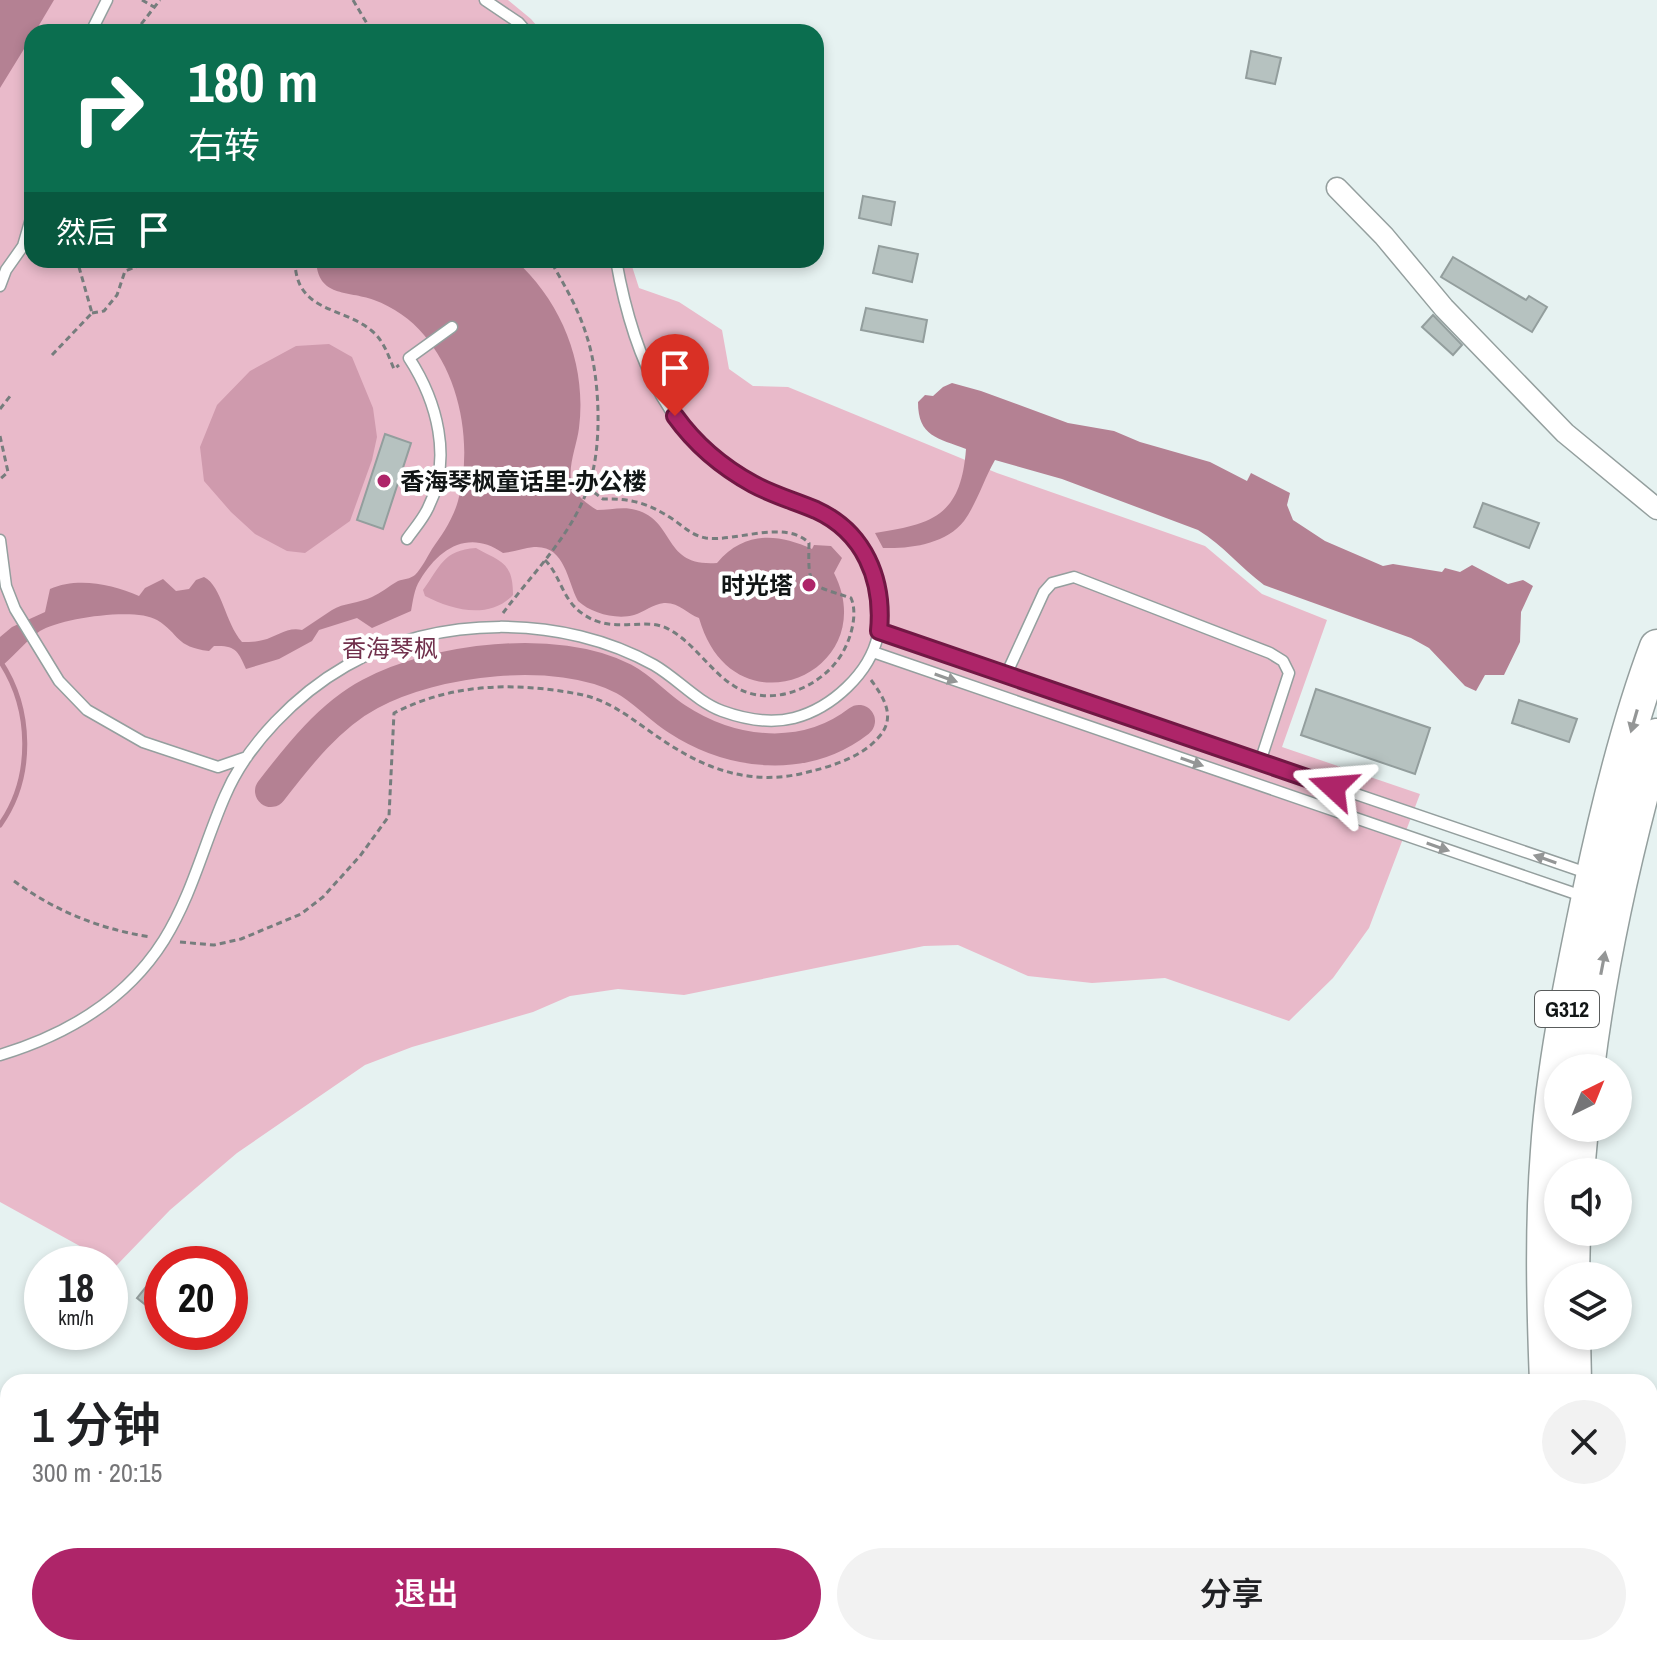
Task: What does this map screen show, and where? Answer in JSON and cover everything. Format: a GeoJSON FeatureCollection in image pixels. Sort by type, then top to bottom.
{"type":"FeatureCollection","features":[{"type":"Feature","properties":{"kind":"highway","name":"G312"},"geometry":{"type":"LineString","coordinates":[[1589,1054],[1598,988],[1604,826],[1657,647]]}},
{"type":"Feature","properties":{"kind":"highway","name":"G312"},"geometry":{"type":"LineString","coordinates":[[1547,1374],[1544,1237],[1548,1149],[1570,987],[1604,890],[1629,833],[1657,736]]}},
{"type":"Feature","properties":{"kind":"highway"},"geometry":{"type":"LineString","coordinates":[[1573,1350],[1574,1374]]}},
{"type":"Feature","properties":{"kind":"street"},"geometry":{"type":"LineString","coordinates":[[1337,188],[1384,236],[1444,308],[1565,433],[1657,509]]}},
{"type":"Feature","properties":{"kind":"lane"},"geometry":{"type":"LineString","coordinates":[[95,24],[107,0]]}},
{"type":"Feature","properties":{"kind":"lane"},"geometry":{"type":"LineString","coordinates":[[485,0],[520,24]]}},
{"type":"Feature","properties":{"kind":"lane"},"geometry":{"type":"LineString","coordinates":[[0,286],[3,270],[24,243]]}},
{"type":"Feature","properties":{"kind":"lane"},"geometry":{"type":"LineString","coordinates":[[0,1055],[54,1034],[104,1006],[146,966],[163,942],[189,893],[226,792],[249,756],[294,705],[348,665],[412,640],[450,632],[497,628],[545,629],[599,642],[654,665],[718,710],[757,720],[796,717],[812,710],[844,689],[863,668],[873,652],[881,612],[873,570],[863,549],[852,534],[816,510],[755,486],[703,449],[658,392],[635,344],[618,268]]}},
{"type":"Feature","properties":{"kind":"lane"},"geometry":{"type":"LineString","coordinates":[[407,539],[428,508],[437,481],[440,458],[436,415],[425,385],[409,358],[452,327]]}},
{"type":"Feature","properties":{"kind":"lane"},"geometry":{"type":"LineString","coordinates":[[0,540],[6,586],[15,609],[59,681],[87,710],[143,742],[218,767],[249,756]]}},
{"type":"Feature","properties":{"kind":"lane"},"geometry":{"type":"LineString","coordinates":[[1006,675],[1044,592],[1052,583],[1074,577],[1283,661],[1289,673],[1260,762]]}},
{"type":"Feature","properties":{"kind":"lane"},"geometry":{"type":"LineString","coordinates":[[879,631],[1260,762],[1604,890]]}},
{"type":"Feature","properties":{"kind":"lane"},"geometry":{"type":"LineString","coordinates":[[873,652],[1604,890]]}},
{"type":"Feature","properties":{"kind":"path"},"geometry":{"type":"LineString","coordinates":[[142,0],[154,7]]}},
{"type":"Feature","properties":{"kind":"path"},"geometry":{"type":"LineString","coordinates":[[141,24],[160,0]]}},
{"type":"Feature","properties":{"kind":"path"},"geometry":{"type":"LineString","coordinates":[[353,0],[367,24]]}},
{"type":"Feature","properties":{"kind":"path"},"geometry":{"type":"LineString","coordinates":[[79,268],[92,313]]}},
{"type":"Feature","properties":{"kind":"path"},"geometry":{"type":"LineString","coordinates":[[52,355],[92,313],[104,311],[117,295],[125,271],[133,268]]}},
{"type":"Feature","properties":{"kind":"path"},"geometry":{"type":"LineString","coordinates":[[296,268],[298,278],[308,295],[322,308],[353,319],[373,332],[384,345],[394,369]]}},
{"type":"Feature","properties":{"kind":"path"},"geometry":{"type":"LineString","coordinates":[[497,628],[504,611],[571,522],[588,488],[599,411],[592,357],[587,337],[554,268]]}},
{"type":"Feature","properties":{"kind":"path"},"geometry":{"type":"LineString","coordinates":[[0,409],[11,395]]}},
{"type":"Feature","properties":{"kind":"path"},"geometry":{"type":"LineString","coordinates":[[0,436],[8,472],[0,479]]}},
{"type":"Feature","properties":{"kind":"path"},"geometry":{"type":"LineString","coordinates":[[545,560],[566,598],[582,614],[607,626],[666,627],[679,635],[735,687],[774,696],[791,693],[824,675],[839,659],[853,622],[855,607],[851,598],[813,582],[808,575],[809,543],[803,536],[776,532],[724,539],[704,537],[650,505],[625,498],[603,499],[588,488]]}},
{"type":"Feature","properties":{"kind":"path"},"geometry":{"type":"LineString","coordinates":[[14,881],[58,910],[163,942],[214,945],[241,939],[301,914],[323,897],[360,856],[389,816],[394,713],[408,706],[466,688],[505,686],[583,694],[603,700],[624,712],[695,761],[746,776],[789,777],[830,766],[878,739],[887,722],[889,709],[863,668]]}},
{"type":"Feature","properties":{"kind":"green space","name":"香海琴枫"},"geometry":{"type":"Polygon","coordinates":[[[0,0],[508,0],[535,24],[24,24],[24,268],[633,268],[639,288],[679,302],[722,330],[729,369],[753,386],[788,387],[997,473],[1205,546],[1262,594],[1327,620],[1282,747],[1420,794],[1369,928],[1333,978],[1289,1021],[1165,978],[1092,983],[1028,976],[958,945],[924,946],[684,995],[618,989],[570,996],[533,1012],[412,1047],[365,1065],[237,1153],[170,1210],[128,1254],[128,1246],[80,1246],[0,1202],[0,0]]]}},
{"type":"Feature","properties":{"kind":"shaded area"},"geometry":{"type":"Polygon","coordinates":[[[0,0],[54,0],[40,24],[24,24],[24,49],[0,88],[0,0]]]}},
{"type":"Feature","properties":{"kind":"shaded area"},"geometry":{"type":"Polygon","coordinates":[[[317,268],[523,268],[558,315],[575,358],[580,404],[571,470],[576,492],[597,510],[627,508],[649,516],[658,523],[678,551],[699,562],[717,563],[738,545],[762,538],[786,540],[812,549],[814,545],[831,546],[842,558],[834,573],[844,608],[839,639],[822,662],[798,678],[770,683],[741,676],[717,655],[699,618],[679,606],[664,603],[634,615],[619,617],[604,614],[578,601],[564,565],[552,552],[534,547],[503,553],[490,546],[467,543],[446,551],[436,559],[416,587],[411,611],[372,628],[357,618],[319,630],[312,641],[279,659],[246,669],[232,648],[214,646],[209,651],[198,649],[184,643],[157,620],[133,614],[98,616],[50,626],[35,635],[3,665],[0,661],[0,637],[12,627],[45,612],[50,589],[60,585],[94,584],[139,596],[145,588],[163,579],[176,591],[189,589],[196,580],[204,577],[215,588],[236,634],[242,642],[250,642],[292,629],[302,630],[336,608],[372,597],[418,572],[447,526],[458,501],[464,436],[455,392],[437,352],[413,324],[381,303],[328,287],[317,268]]]}},
{"type":"Feature","properties":{"kind":"shaded area"},"geometry":{"type":"Polygon","coordinates":[[[329,344],[352,357],[373,408],[377,437],[350,521],[305,553],[287,551],[255,534],[204,481],[200,447],[217,405],[250,371],[296,346],[329,344]]]}},
{"type":"Feature","properties":{"kind":"shaded area"},"geometry":{"type":"Polygon","coordinates":[[[952,383],[1068,423],[1114,431],[1140,442],[1210,462],[1247,481],[1251,473],[1290,493],[1287,505],[1293,520],[1325,541],[1383,566],[1393,564],[1442,572],[1445,568],[1460,572],[1472,565],[1508,584],[1523,580],[1533,586],[1521,612],[1520,642],[1504,675],[1485,675],[1476,691],[1465,686],[1429,648],[1411,638],[1264,585],[1198,530],[1062,479],[995,460],[969,514],[956,529],[927,544],[883,548],[875,533],[928,520],[951,502],[958,489],[966,449],[939,439],[926,429],[919,414],[918,402],[925,395],[933,396],[952,383]]]}},
{"type":"Feature","properties":{"kind":"shaded area"},"geometry":{"type":"Polygon","coordinates":[[[476,548],[499,560],[508,569],[513,595],[493,608],[482,610],[458,608],[425,596],[423,590],[449,556],[476,548]]]}},
{"type":"Feature","properties":{"kind":"building"},"geometry":{"type":"Polygon","coordinates":[[[1251,51],[1281,58],[1275,84],[1246,78],[1251,51]]]}},
{"type":"Feature","properties":{"kind":"building"},"geometry":{"type":"Polygon","coordinates":[[[863,196],[895,202],[891,225],[859,218],[863,196]]]}},
{"type":"Feature","properties":{"kind":"building"},"geometry":{"type":"Polygon","coordinates":[[[879,246],[918,254],[912,282],[873,273],[879,246]]]}},
{"type":"Feature","properties":{"kind":"building"},"geometry":{"type":"Polygon","coordinates":[[[1453,257],[1526,300],[1529,296],[1547,307],[1532,332],[1441,277],[1453,257]]]}},
{"type":"Feature","properties":{"kind":"building"},"geometry":{"type":"Polygon","coordinates":[[[866,308],[927,320],[923,342],[861,330],[866,308]]]}},
{"type":"Feature","properties":{"kind":"building"},"geometry":{"type":"Polygon","coordinates":[[[1433,315],[1462,345],[1453,355],[1422,327],[1433,315]]]}},
{"type":"Feature","properties":{"kind":"building","name":"香海琴枫童话里-办公楼"},"geometry":{"type":"Polygon","coordinates":[[[385,434],[411,443],[383,529],[357,520],[385,434]]]}},
{"type":"Feature","properties":{"kind":"building"},"geometry":{"type":"Polygon","coordinates":[[[1483,503],[1539,523],[1529,548],[1474,527],[1483,503]]]}},
{"type":"Feature","properties":{"kind":"building"},"geometry":{"type":"Polygon","coordinates":[[[1316,689],[1430,728],[1415,774],[1301,735],[1316,689]]]}},
{"type":"Feature","properties":{"kind":"building"},"geometry":{"type":"Polygon","coordinates":[[[1519,700],[1577,719],[1569,742],[1512,723],[1519,700]]]}},
{"type":"Feature","properties":{"kind":"building"},"geometry":{"type":"Polygon","coordinates":[[[144,1289],[144,1304],[137,1298],[144,1289]]]}},
{"type":"Feature","properties":{"kind":"waterway"},"geometry":{"type":"LineString","coordinates":[[271,791],[328,725],[370,694],[427,672],[496,660],[531,659],[596,668],[631,683],[670,714],[698,731],[745,747],[792,748],[816,743],[859,721]]}},
{"type":"Feature","properties":{"kind":"waterway"},"geometry":{"type":"LineString","coordinates":[[0,661],[18,700],[25,743],[19,786],[0,825]]}},
{"type":"Feature","properties":{"kind":"place","name":"香海琴枫童话里-办公楼"},"geometry":{"type":"Point","coordinates":[384,481]}},
{"type":"Feature","properties":{"kind":"place","name":"时光塔"},"geometry":{"type":"Point","coordinates":[809,585]}},
{"type":"Feature","properties":{"kind":"route"},"geometry":{"type":"LineString","coordinates":[[675,416],[703,449],[755,486],[816,510],[852,534],[873,570],[881,612],[879,631],[1333,787]]}}]}
